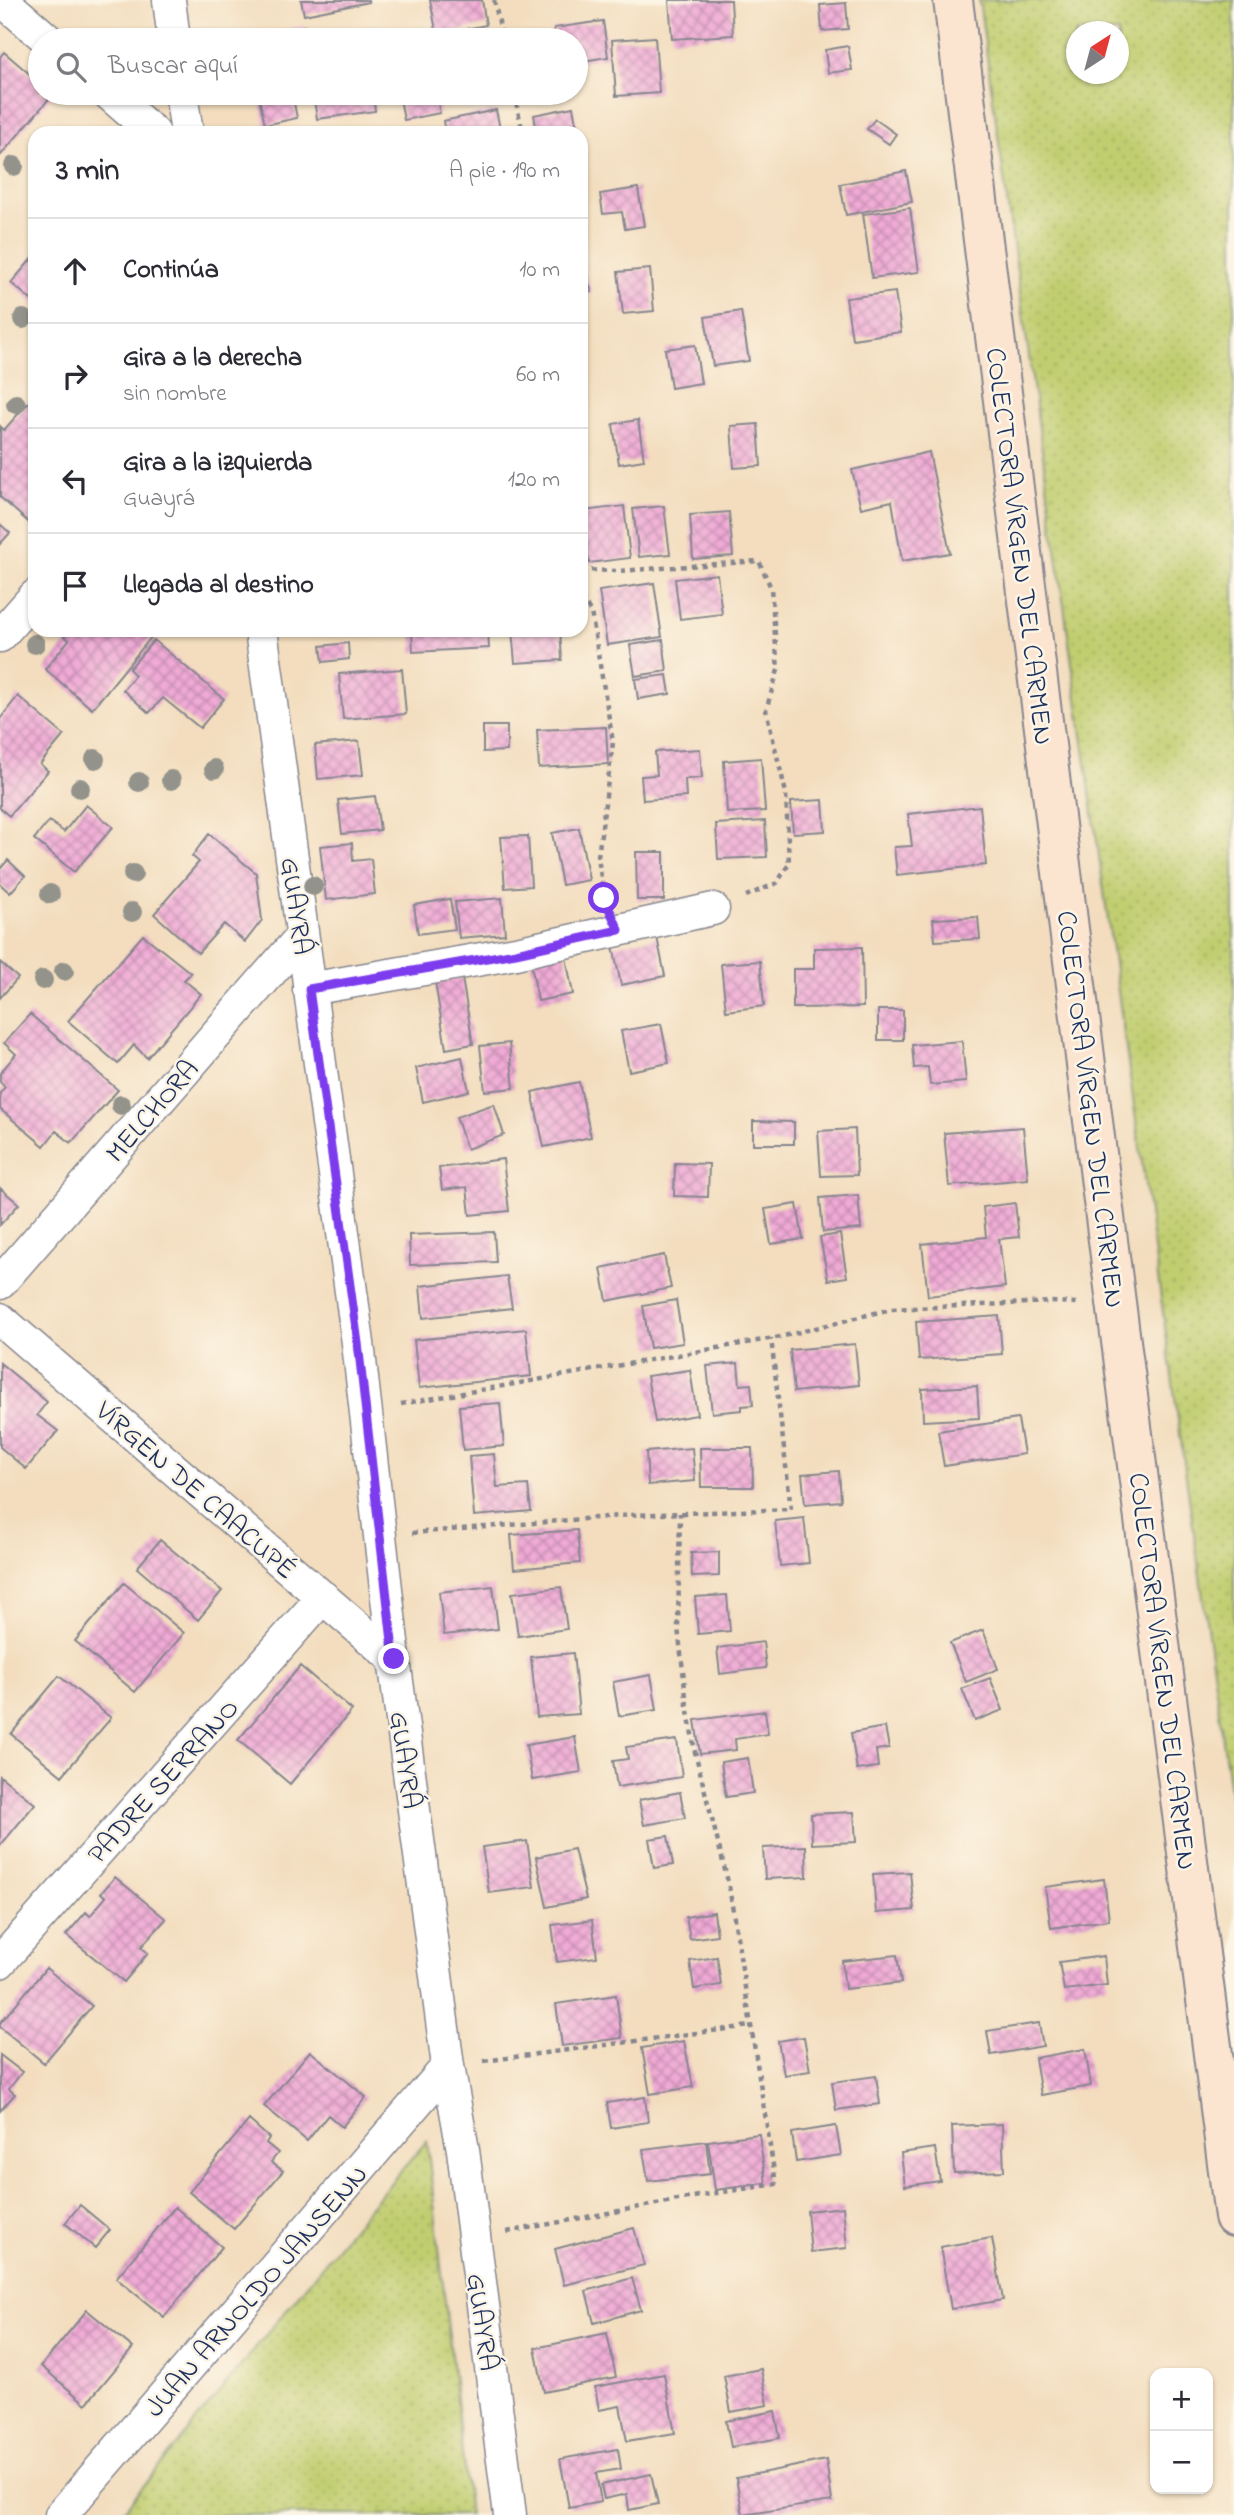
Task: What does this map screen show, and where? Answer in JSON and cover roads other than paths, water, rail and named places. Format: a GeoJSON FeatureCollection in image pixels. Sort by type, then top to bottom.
{"type":"FeatureCollection","features":[{"type":"Feature","properties":{"kind":"main road","name":"COLECTORA VÍRGEN DEL CARMEN"},"geometry":{"type":"LineString","coordinates":[[953,0],[1116,1304],[1234,2217]]}},
{"type":"Feature","properties":{"kind":"street"},"geometry":{"type":"LineString","coordinates":[[2,0],[34,28]]}},
{"type":"Feature","properties":{"kind":"street"},"geometry":{"type":"LineString","coordinates":[[169,0],[172,28]]}},
{"type":"Feature","properties":{"kind":"street"},"geometry":{"type":"LineString","coordinates":[[122,105],[146,126]]}},
{"type":"Feature","properties":{"kind":"street"},"geometry":{"type":"LineString","coordinates":[[183,105],[186,126]]}},
{"type":"Feature","properties":{"kind":"street"},"geometry":{"type":"LineString","coordinates":[[0,636],[28,604]]}},
{"type":"Feature","properties":{"kind":"street","name":"GUAYRÁ"},"geometry":{"type":"LineString","coordinates":[[262,637],[358,1343],[394,1659],[448,2066],[463,2150],[510,2515]]}},
{"type":"Feature","properties":{"kind":"street"},"geometry":{"type":"LineString","coordinates":[[309,989],[516,953],[713,909]]}},
{"type":"Feature","properties":{"kind":"street","name":"MELCHORA"},"geometry":{"type":"LineString","coordinates":[[0,1283],[302,936]]}},
{"type":"Feature","properties":{"kind":"street","name":"VÍRGEN DE CAACUPÉ"},"geometry":{"type":"LineString","coordinates":[[0,1319],[394,1659]]}},
{"type":"Feature","properties":{"kind":"street","name":"PADRE SERRANO"},"geometry":{"type":"LineString","coordinates":[[0,1962],[323,1597]]}},
{"type":"Feature","properties":{"kind":"street","name":"JUAN ARNOLDO JANSENN"},"geometry":{"type":"LineString","coordinates":[[61,2515],[448,2066]]}}]}
